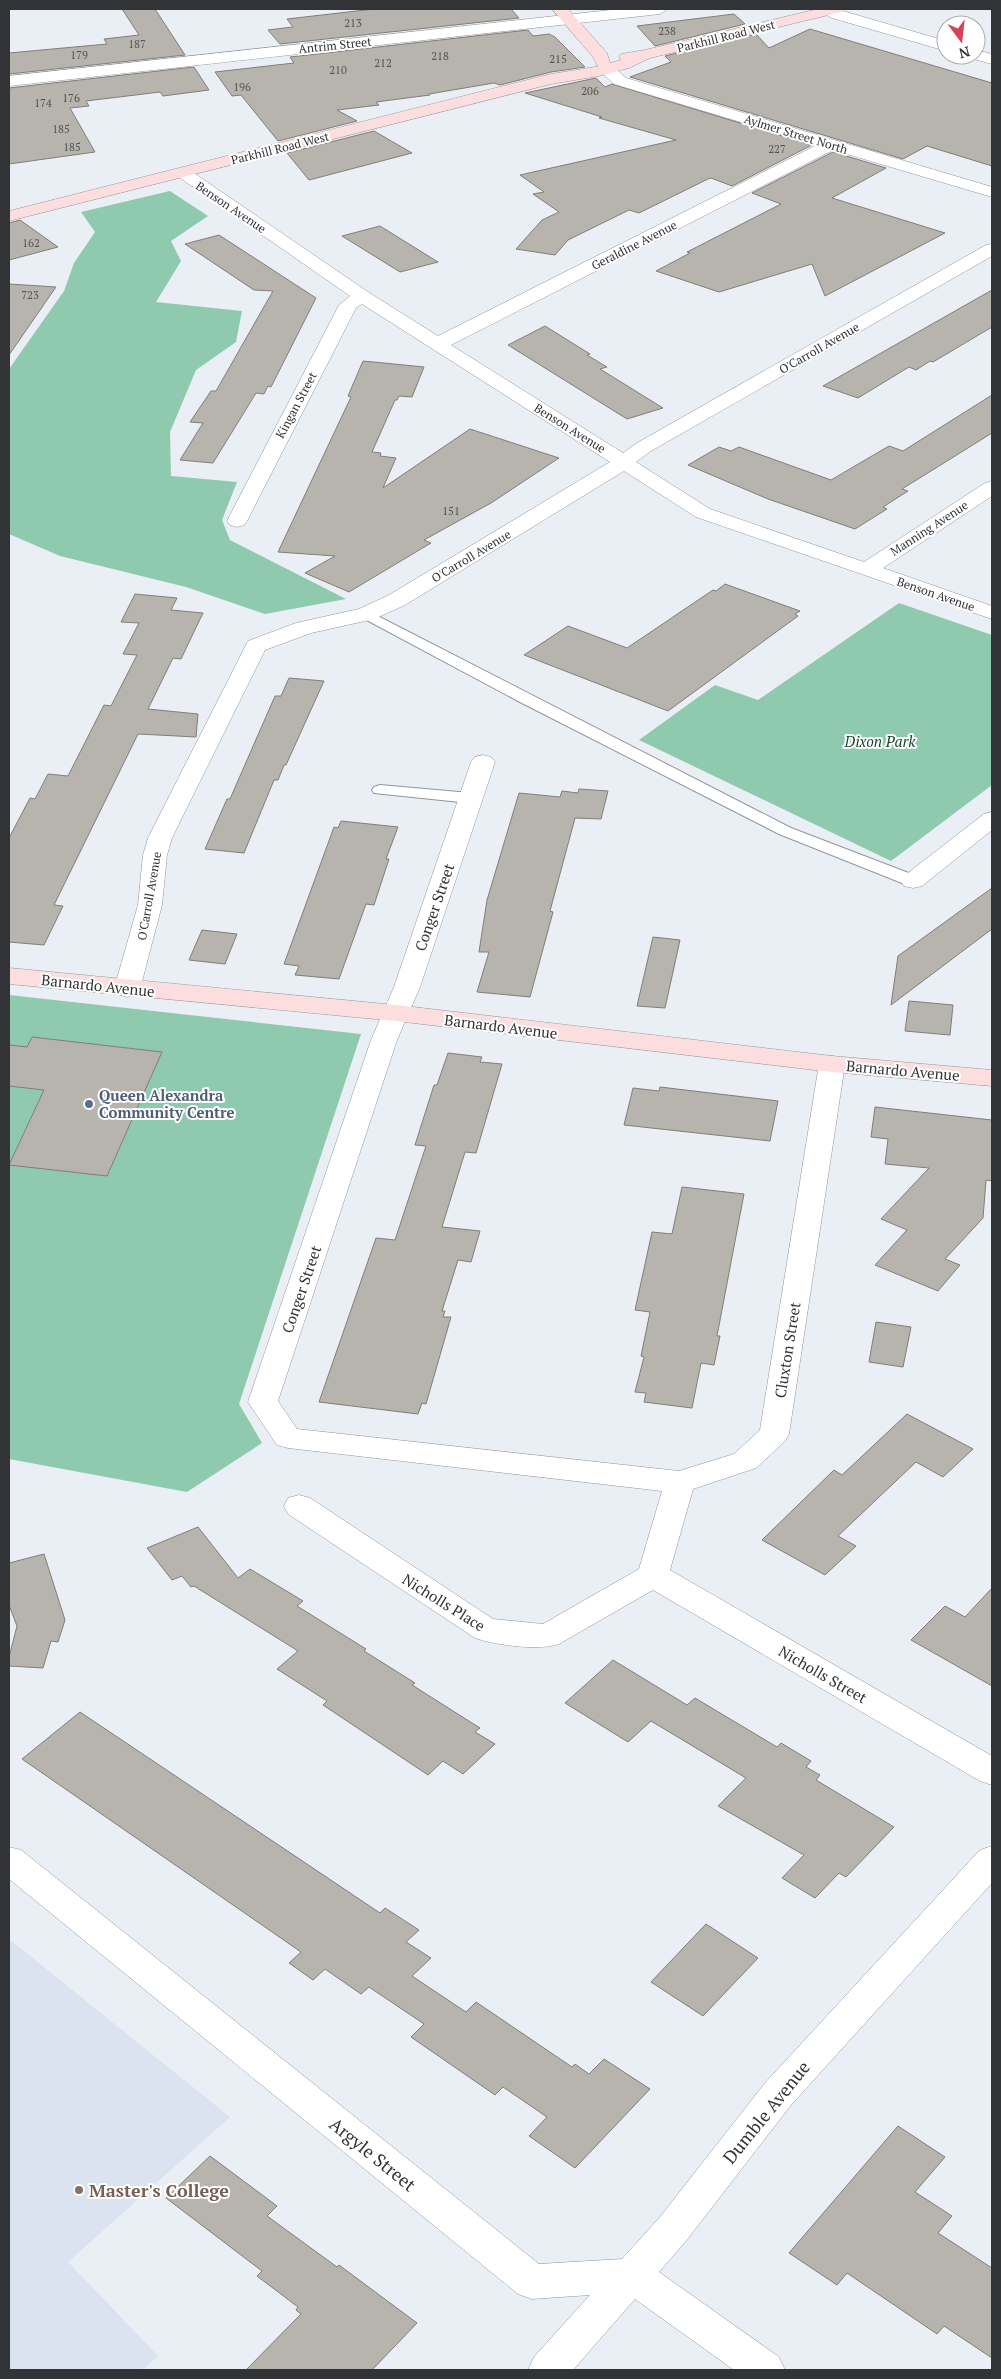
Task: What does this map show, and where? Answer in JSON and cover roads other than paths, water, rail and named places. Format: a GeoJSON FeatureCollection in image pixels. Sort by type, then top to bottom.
{"type":"FeatureCollection","features":[{"type":"Feature","properties":{"kind":"main road","name":"Parkhill Road West"},"geometry":{"type":"LineString","coordinates":[[9,216],[551,79],[570,78],[604,65],[633,62],[645,55],[832,10]]}},
{"type":"Feature","properties":{"kind":"main road","name":"Aylmer Street North"},"geometry":{"type":"LineString","coordinates":[[565,14],[601,56],[604,65]]}},
{"type":"Feature","properties":{"kind":"main road","name":"Barnardo Avenue"},"geometry":{"type":"LineString","coordinates":[[9,976],[127,989],[396,1013],[832,1064],[992,1078]]}},
{"type":"Feature","properties":{"kind":"street","name":"Antrim Street"},"geometry":{"type":"LineString","coordinates":[[9,81],[565,14],[660,9]]}},
{"type":"Feature","properties":{"kind":"street"},"geometry":{"type":"LineString","coordinates":[[832,10],[837,15],[936,43]]}},
{"type":"Feature","properties":{"kind":"street","name":"Aylmer Street North"},"geometry":{"type":"LineString","coordinates":[[604,65],[606,72],[620,81],[992,192]]}},
{"type":"Feature","properties":{"kind":"street","name":"Geraldine Avenue"},"geometry":{"type":"LineString","coordinates":[[438,344],[830,144]]}},
{"type":"Feature","properties":{"kind":"street","name":"Benson Avenue"},"geometry":{"type":"LineString","coordinates":[[182,173],[362,296],[704,513],[992,613]]}},
{"type":"Feature","properties":{"kind":"street","name":"O'Carroll Avenue"},"geometry":{"type":"LineString","coordinates":[[127,989],[150,905],[155,855],[160,838],[256,646],[304,628],[366,614],[397,600],[604,476],[644,447],[992,249]]}},
{"type":"Feature","properties":{"kind":"street","name":"Kingan Street"},"geometry":{"type":"LineString","coordinates":[[237,521],[348,305],[362,296]]}},
{"type":"Feature","properties":{"kind":"street","name":"Manning Avenue"},"geometry":{"type":"LineString","coordinates":[[866,570],[992,487]]}},
{"type":"Feature","properties":{"kind":"street","name":"Conger Street"},"geometry":{"type":"LineString","coordinates":[[482,762],[407,987],[384,1040],[263,1402],[288,1438],[680,1482]]}},
{"type":"Feature","properties":{"kind":"street"},"geometry":{"type":"LineString","coordinates":[[913,881],[992,819]]}},
{"type":"Feature","properties":{"kind":"street","name":"Cluxton Street"},"geometry":{"type":"LineString","coordinates":[[680,1482],[745,1461],[774,1434],[832,1064]]}},
{"type":"Feature","properties":{"kind":"street"},"geometry":{"type":"LineString","coordinates":[[653,1575],[680,1482]]}},
{"type":"Feature","properties":{"kind":"street","name":"Nicholls Place"},"geometry":{"type":"LineString","coordinates":[[299,1506],[486,1630],[548,1636],[653,1575]]}},
{"type":"Feature","properties":{"kind":"street","name":"Nicholls Street"},"geometry":{"type":"LineString","coordinates":[[653,1575],[992,1772]]}},
{"type":"Feature","properties":{"kind":"street","name":"Argyle Street"},"geometry":{"type":"LineString","coordinates":[[9,1860],[532,2282],[632,2275]]}},
{"type":"Feature","properties":{"kind":"street","name":"Dumble Avenue"},"geometry":{"type":"LineString","coordinates":[[548,2370],[673,2229],[778,2094],[992,1860]]}},
{"type":"Feature","properties":{"kind":"street"},"geometry":{"type":"LineString","coordinates":[[632,2275],[765,2370]]}},
{"type":"Feature","properties":{"kind":"lane"},"geometry":{"type":"LineString","coordinates":[[366,614],[551,713],[785,831],[913,881]]}},
{"type":"Feature","properties":{"kind":"lane"},"geometry":{"type":"LineString","coordinates":[[380,790],[470,798]]}},
{"type":"Feature","properties":{"kind":"place","name":"Queen Alexandra Community Centre"},"geometry":{"type":"Point","coordinates":[89,1104]}},
{"type":"Feature","properties":{"kind":"place","name":"Master's College"},"geometry":{"type":"Point","coordinates":[79,2190]}},
{"type":"Feature","properties":{"kind":"park label","name":"Dixon Park"},"geometry":{"type":"Point","coordinates":[880,741]}}]}
